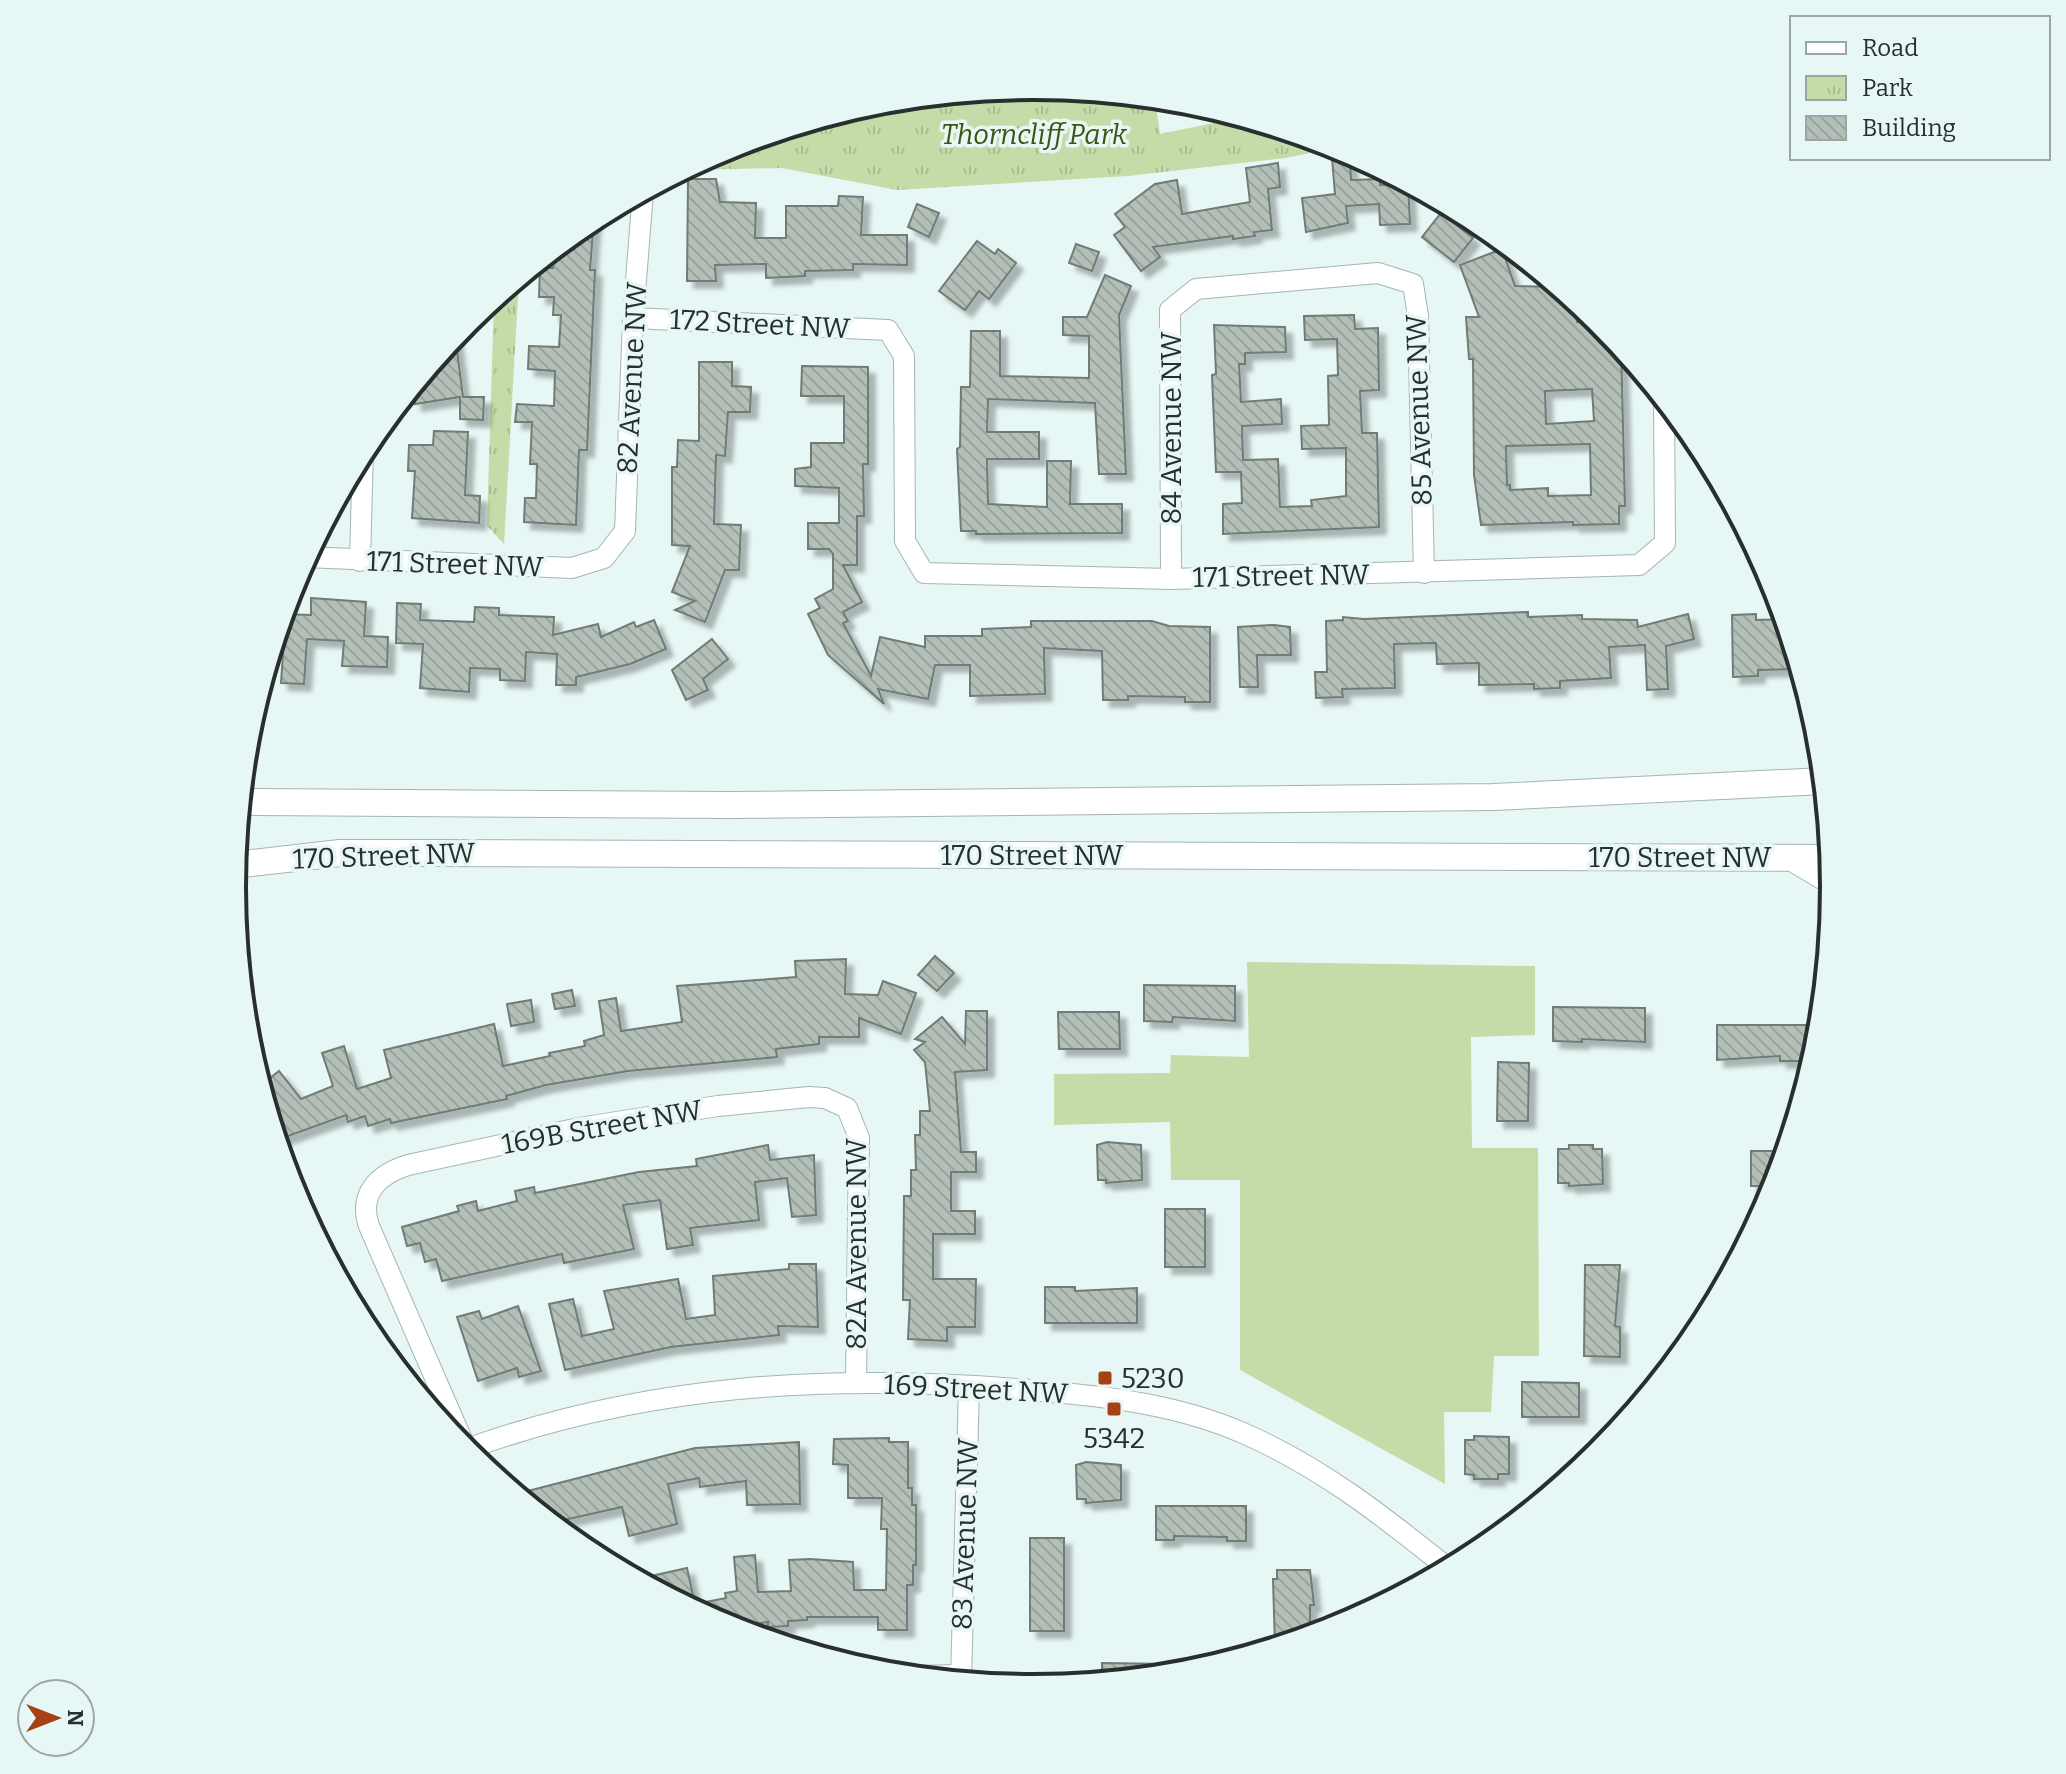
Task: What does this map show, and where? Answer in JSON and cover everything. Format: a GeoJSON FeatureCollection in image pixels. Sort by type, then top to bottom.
{"type":"FeatureCollection","features":[{"type":"Feature","properties":{"kind":"main road","name":"170 Street NW"},"geometry":{"type":"LineString","coordinates":[[251,802],[730,805],[1493,797],[1813,782]]}},
{"type":"Feature","properties":{"kind":"main road","name":"170 Street NW"},"geometry":{"type":"LineString","coordinates":[[247,864],[340,853],[1819,858]]}},
{"type":"Feature","properties":{"kind":"main road"},"geometry":{"type":"LineString","coordinates":[[1792,858],[1819,874]]}},
{"type":"Feature","properties":{"kind":"street","name":"82 Avenue NW"},"geometry":{"type":"LineString","coordinates":[[604,558],[625,531],[633,318],[642,204]]}},
{"type":"Feature","properties":{"kind":"street","name":"84 Avenue NW"},"geometry":{"type":"LineString","coordinates":[[1171,579],[1170,310],[1196,289],[1378,273]]}},
{"type":"Feature","properties":{"kind":"street","name":"85 Avenue NW"},"geometry":{"type":"LineString","coordinates":[[1378,273],[1413,284],[1418,316],[1424,573]]}},
{"type":"Feature","properties":{"kind":"street","name":"172 Street NW"},"geometry":{"type":"LineString","coordinates":[[633,318],[888,330],[904,356],[905,541],[924,573]]}},
{"type":"Feature","properties":{"kind":"street","name":"171 Street NW"},"geometry":{"type":"LineString","coordinates":[[924,573],[1171,579],[1639,565],[1665,543],[1664,418]]}},
{"type":"Feature","properties":{"kind":"street"},"geometry":{"type":"LineString","coordinates":[[360,561],[362,476]]}},
{"type":"Feature","properties":{"kind":"street","name":"171 Street NW"},"geometry":{"type":"LineString","coordinates":[[319,558],[572,568],[604,558]]}},
{"type":"Feature","properties":{"kind":"street","name":"169B Street NW"},"geometry":{"type":"LineString","coordinates":[[450,1415],[369,1226],[368,1195],[382,1175],[408,1165],[579,1128],[718,1106],[825,1098],[847,1108]]}},
{"type":"Feature","properties":{"kind":"street","name":"82A Avenue NW"},"geometry":{"type":"LineString","coordinates":[[847,1108],[859,1138],[856,1383]]}},
{"type":"Feature","properties":{"kind":"street","name":"169 Street NW"},"geometry":{"type":"LineString","coordinates":[[479,1445],[519,1432],[670,1397],[763,1384],[969,1386],[1124,1397],[1241,1432],[1351,1490],[1439,1561]]}},
{"type":"Feature","properties":{"kind":"street","name":"83 Avenue NW"},"geometry":{"type":"LineString","coordinates":[[961,1670],[969,1386]]}},
{"type":"Feature","properties":{"kind":"green space","name":"Thorncliff Park"},"geometry":{"type":"Polygon","coordinates":[[[1033,100],[1157,110],[1160,134],[1217,122],[1313,152],[1128,176],[897,190],[782,168],[711,169],[780,142],[879,115],[930,107],[1033,100]]]}},
{"type":"Feature","properties":{"kind":"green space"},"geometry":{"type":"Polygon","coordinates":[[[518,292],[504,544],[487,526],[493,315],[518,292]]]}},
{"type":"Feature","properties":{"kind":"green space"},"geometry":{"type":"Polygon","coordinates":[[[1247,962],[1535,966],[1535,1035],[1471,1037],[1472,1148],[1538,1148],[1539,1356],[1494,1356],[1491,1412],[1444,1412],[1445,1484],[1240,1370],[1240,1180],[1171,1180],[1170,1122],[1054,1125],[1054,1074],[1170,1073],[1171,1055],[1249,1057],[1247,962]]]}},
{"type":"Feature","properties":{"kind":"building"},"geometry":{"type":"Polygon","coordinates":[[[1332,159],[1350,167],[1351,180],[1377,179],[1380,185],[1388,185],[1409,196],[1410,224],[1380,225],[1379,204],[1346,206],[1348,223],[1306,232],[1302,198],[1335,194],[1332,159]]]}},
{"type":"Feature","properties":{"kind":"building"},"geometry":{"type":"Polygon","coordinates":[[[1278,163],[1280,187],[1268,189],[1272,230],[1254,232],[1255,236],[1153,247],[1160,257],[1141,271],[1114,235],[1125,227],[1115,214],[1155,184],[1177,180],[1182,214],[1250,202],[1246,168],[1278,163]]]}},
{"type":"Feature","properties":{"kind":"building"},"geometry":{"type":"Polygon","coordinates":[[[689,179],[716,179],[720,202],[756,203],[755,238],[786,238],[786,206],[838,206],[839,196],[863,197],[861,235],[907,235],[907,265],[853,264],[853,270],[805,271],[805,276],[766,278],[766,264],[715,265],[716,281],[687,281],[689,179]]]}},
{"type":"Feature","properties":{"kind":"building"},"geometry":{"type":"Polygon","coordinates":[[[917,204],[939,213],[929,237],[908,227],[917,204]]]}},
{"type":"Feature","properties":{"kind":"building"},"geometry":{"type":"Polygon","coordinates":[[[1440,214],[1473,238],[1454,262],[1422,237],[1440,214]]]}},
{"type":"Feature","properties":{"kind":"building"},"geometry":{"type":"Polygon","coordinates":[[[593,235],[590,270],[595,270],[587,450],[579,450],[576,525],[524,522],[525,498],[536,498],[537,464],[530,464],[532,422],[515,422],[517,404],[554,406],[555,371],[528,369],[529,346],[559,347],[561,315],[553,315],[554,297],[539,297],[540,274],[553,268],[553,263],[593,235]]]}},
{"type":"Feature","properties":{"kind":"building"},"geometry":{"type":"Polygon","coordinates":[[[977,241],[995,254],[998,249],[1016,263],[989,299],[979,291],[965,310],[939,291],[977,241]]]}},
{"type":"Feature","properties":{"kind":"building"},"geometry":{"type":"Polygon","coordinates":[[[1076,244],[1099,252],[1092,271],[1069,263],[1076,244]]]}},
{"type":"Feature","properties":{"kind":"building"},"geometry":{"type":"Polygon","coordinates":[[[1497,252],[1505,258],[1515,286],[1542,287],[1621,364],[1625,506],[1619,506],[1619,524],[1481,525],[1474,475],[1473,359],[1469,359],[1466,317],[1479,317],[1460,265],[1497,252]],[[1592,389],[1545,391],[1546,424],[1594,421],[1592,389]],[[1590,444],[1506,446],[1507,485],[1510,485],[1510,490],[1548,488],[1548,496],[1591,495],[1590,444]]]}},
{"type":"Feature","properties":{"kind":"building"},"geometry":{"type":"Polygon","coordinates":[[[1105,275],[1131,286],[1119,315],[1126,474],[1099,474],[1095,403],[988,399],[987,432],[1039,432],[1039,459],[987,459],[988,504],[1047,507],[1047,461],[1071,461],[1070,504],[1122,504],[1122,533],[976,534],[976,531],[961,531],[957,449],[960,447],[961,387],[970,387],[971,331],[1000,331],[1000,376],[1089,378],[1089,336],[1063,335],[1063,317],[1087,317],[1105,275]]]}},
{"type":"Feature","properties":{"kind":"building"},"geometry":{"type":"Polygon","coordinates":[[[1354,315],[1355,329],[1378,328],[1379,390],[1360,391],[1362,433],[1377,433],[1379,527],[1223,534],[1223,504],[1242,503],[1241,472],[1216,472],[1212,375],[1216,374],[1214,325],[1285,327],[1286,352],[1245,353],[1245,364],[1239,364],[1241,402],[1281,399],[1282,424],[1242,426],[1243,460],[1278,459],[1280,507],[1312,506],[1311,500],[1346,496],[1346,448],[1302,449],[1301,426],[1329,425],[1328,376],[1338,375],[1337,339],[1305,340],[1304,316],[1354,315]]]}},
{"type":"Feature","properties":{"kind":"building"},"geometry":{"type":"Polygon","coordinates":[[[457,351],[463,397],[484,397],[483,420],[460,419],[460,397],[415,404],[457,351]]]}},
{"type":"Feature","properties":{"kind":"building"},"geometry":{"type":"Polygon","coordinates":[[[699,362],[732,362],[732,386],[751,387],[750,412],[728,412],[725,456],[716,455],[714,524],[741,525],[739,570],[725,570],[705,622],[675,610],[695,601],[672,592],[690,546],[672,545],[672,467],[677,467],[678,440],[699,441],[699,362]]]}},
{"type":"Feature","properties":{"kind":"building"},"geometry":{"type":"Polygon","coordinates":[[[802,366],[868,367],[868,464],[863,464],[864,516],[857,516],[857,565],[843,565],[862,602],[843,612],[848,621],[843,623],[871,676],[880,637],[925,647],[925,636],[982,636],[982,629],[1031,627],[1031,621],[1152,621],[1169,626],[1210,627],[1210,702],[1185,702],[1185,697],[1128,696],[1128,700],[1103,700],[1102,651],[1044,648],[1045,694],[970,696],[970,665],[935,665],[928,699],[878,689],[884,704],[828,655],[808,614],[820,608],[815,599],[833,589],[833,554],[829,549],[808,549],[808,523],[839,523],[839,488],[795,486],[795,469],[811,467],[811,443],[844,443],[844,396],[801,396],[802,366]]]}},
{"type":"Feature","properties":{"kind":"building"},"geometry":{"type":"Polygon","coordinates":[[[434,431],[468,432],[465,495],[480,496],[479,523],[412,518],[415,471],[408,471],[409,445],[433,445],[434,431]]]}},
{"type":"Feature","properties":{"kind":"building"},"geometry":{"type":"Polygon","coordinates":[[[311,598],[366,602],[364,636],[388,637],[387,667],[342,666],[344,641],[307,639],[304,684],[281,683],[283,649],[295,614],[311,615],[311,598]]]}},
{"type":"Feature","properties":{"kind":"building"},"geometry":{"type":"Polygon","coordinates":[[[397,603],[421,604],[420,620],[474,622],[475,607],[499,608],[499,615],[554,617],[553,635],[598,624],[601,637],[634,622],[636,627],[654,620],[666,649],[630,664],[576,677],[576,685],[556,685],[557,654],[526,652],[525,681],[500,680],[500,669],[470,668],[469,692],[420,688],[423,644],[396,643],[397,603]]]}},
{"type":"Feature","properties":{"kind":"building"},"geometry":{"type":"Polygon","coordinates":[[[1528,612],[1528,617],[1582,615],[1582,619],[1637,620],[1638,627],[1688,614],[1694,639],[1666,646],[1668,689],[1647,690],[1645,645],[1609,647],[1611,678],[1560,681],[1560,688],[1534,689],[1534,684],[1479,685],[1479,663],[1437,664],[1436,643],[1394,644],[1395,688],[1342,689],[1343,697],[1316,698],[1315,672],[1327,672],[1326,621],[1343,620],[1343,617],[1364,619],[1528,612]]]}},
{"type":"Feature","properties":{"kind":"building"},"geometry":{"type":"Polygon","coordinates":[[[1756,614],[1756,620],[1773,619],[1789,669],[1758,670],[1758,676],[1733,677],[1732,615],[1756,614]]]}},
{"type":"Feature","properties":{"kind":"building"},"geometry":{"type":"Polygon","coordinates":[[[1238,627],[1290,627],[1291,655],[1257,655],[1258,687],[1240,687],[1238,627]]]}},
{"type":"Feature","properties":{"kind":"building"},"geometry":{"type":"Polygon","coordinates":[[[712,639],[728,659],[703,679],[708,690],[686,700],[672,670],[712,639]]]}},
{"type":"Feature","properties":{"kind":"building"},"geometry":{"type":"Polygon","coordinates":[[[935,956],[954,973],[937,991],[918,975],[935,956]]]}},
{"type":"Feature","properties":{"kind":"building"},"geometry":{"type":"Polygon","coordinates":[[[846,959],[845,994],[878,995],[883,981],[916,993],[901,1034],[859,1018],[859,1037],[819,1037],[819,1044],[776,1049],[777,1057],[628,1071],[546,1085],[506,1096],[507,1099],[391,1123],[390,1119],[368,1126],[365,1116],[348,1122],[346,1115],[287,1136],[270,1078],[279,1071],[301,1099],[333,1086],[322,1053],[344,1046],[357,1089],[391,1078],[384,1050],[494,1024],[503,1066],[550,1056],[549,1053],[585,1046],[584,1041],[604,1035],[599,1001],[616,998],[621,1031],[682,1022],[677,986],[796,977],[795,961],[846,959]]]}},
{"type":"Feature","properties":{"kind":"building"},"geometry":{"type":"Polygon","coordinates":[[[1144,985],[1235,986],[1235,1021],[1173,1017],[1172,1022],[1144,1021],[1144,985]]]}},
{"type":"Feature","properties":{"kind":"building"},"geometry":{"type":"Polygon","coordinates":[[[572,990],[575,1006],[555,1009],[552,994],[572,990]]]}},
{"type":"Feature","properties":{"kind":"building"},"geometry":{"type":"Polygon","coordinates":[[[531,1000],[534,1022],[511,1026],[507,1004],[531,1000]]]}},
{"type":"Feature","properties":{"kind":"building"},"geometry":{"type":"Polygon","coordinates":[[[1553,1007],[1645,1008],[1645,1042],[1553,1041],[1553,1007]]]}},
{"type":"Feature","properties":{"kind":"building"},"geometry":{"type":"Polygon","coordinates":[[[966,1011],[987,1011],[987,1070],[955,1072],[961,1152],[976,1152],[976,1172],[951,1172],[951,1211],[975,1211],[975,1234],[933,1234],[933,1279],[976,1279],[975,1327],[947,1327],[947,1341],[908,1339],[910,1300],[903,1300],[904,1196],[911,1196],[911,1170],[916,1170],[915,1135],[920,1135],[920,1111],[930,1111],[925,1062],[914,1050],[925,1042],[915,1039],[942,1017],[965,1044],[966,1011]]]}},
{"type":"Feature","properties":{"kind":"building"},"geometry":{"type":"Polygon","coordinates":[[[1058,1012],[1119,1012],[1120,1049],[1059,1049],[1058,1012]]]}},
{"type":"Feature","properties":{"kind":"building"},"geometry":{"type":"Polygon","coordinates":[[[1717,1025],[1808,1025],[1800,1061],[1780,1061],[1780,1056],[1717,1060],[1717,1025]]]}},
{"type":"Feature","properties":{"kind":"building"},"geometry":{"type":"Polygon","coordinates":[[[1498,1062],[1529,1063],[1528,1121],[1497,1121],[1498,1062]]]}},
{"type":"Feature","properties":{"kind":"building"},"geometry":{"type":"Polygon","coordinates":[[[1107,1142],[1141,1145],[1142,1180],[1106,1183],[1106,1180],[1098,1180],[1097,1145],[1107,1142]]]}},
{"type":"Feature","properties":{"kind":"building"},"geometry":{"type":"Polygon","coordinates":[[[768,1145],[770,1160],[814,1155],[816,1215],[792,1217],[787,1178],[755,1182],[759,1220],[690,1228],[693,1245],[667,1249],[660,1200],[623,1205],[634,1249],[564,1263],[562,1254],[442,1281],[436,1259],[425,1262],[420,1243],[407,1246],[402,1227],[459,1211],[457,1206],[476,1201],[478,1211],[517,1201],[515,1191],[534,1187],[535,1193],[639,1172],[697,1166],[696,1159],[768,1145]]]}},
{"type":"Feature","properties":{"kind":"building"},"geometry":{"type":"Polygon","coordinates":[[[1569,1145],[1593,1145],[1593,1149],[1602,1149],[1603,1184],[1569,1186],[1569,1183],[1558,1183],[1558,1149],[1569,1149],[1569,1145]]]}},
{"type":"Feature","properties":{"kind":"building"},"geometry":{"type":"Polygon","coordinates":[[[1751,1151],[1774,1151],[1761,1186],[1751,1186],[1751,1151]]]}},
{"type":"Feature","properties":{"kind":"building"},"geometry":{"type":"Polygon","coordinates":[[[1165,1209],[1205,1209],[1205,1267],[1165,1267],[1165,1209]]]}},
{"type":"Feature","properties":{"kind":"building"},"geometry":{"type":"Polygon","coordinates":[[[789,1264],[816,1264],[818,1327],[778,1326],[779,1335],[671,1347],[565,1370],[549,1304],[573,1299],[582,1336],[614,1329],[604,1291],[678,1279],[686,1319],[715,1315],[713,1276],[789,1269],[789,1264]]]}},
{"type":"Feature","properties":{"kind":"building"},"geometry":{"type":"Polygon","coordinates":[[[1585,1265],[1620,1265],[1615,1326],[1620,1327],[1620,1357],[1584,1356],[1585,1265]]]}},
{"type":"Feature","properties":{"kind":"building"},"geometry":{"type":"Polygon","coordinates":[[[1045,1287],[1075,1287],[1075,1291],[1137,1288],[1137,1323],[1045,1323],[1045,1287]]]}},
{"type":"Feature","properties":{"kind":"building"},"geometry":{"type":"Polygon","coordinates":[[[518,1306],[541,1371],[519,1377],[517,1368],[478,1381],[457,1317],[479,1311],[482,1319],[518,1306]]]}},
{"type":"Feature","properties":{"kind":"building"},"geometry":{"type":"Polygon","coordinates":[[[1522,1382],[1579,1383],[1579,1417],[1522,1417],[1522,1382]]]}},
{"type":"Feature","properties":{"kind":"building"},"geometry":{"type":"Polygon","coordinates":[[[1474,1436],[1509,1437],[1509,1474],[1498,1474],[1498,1479],[1474,1479],[1474,1475],[1465,1474],[1465,1440],[1474,1440],[1474,1436]]]}},
{"type":"Feature","properties":{"kind":"building"},"geometry":{"type":"Polygon","coordinates":[[[889,1438],[889,1442],[908,1442],[908,1488],[912,1488],[912,1505],[916,1505],[916,1565],[913,1565],[913,1585],[907,1585],[907,1630],[878,1630],[878,1617],[807,1617],[807,1620],[788,1621],[788,1626],[768,1627],[768,1622],[758,1624],[705,1602],[726,1598],[725,1593],[737,1591],[734,1557],[755,1555],[758,1592],[791,1591],[789,1560],[810,1559],[853,1562],[854,1590],[886,1590],[887,1529],[881,1529],[882,1498],[848,1498],[848,1465],[833,1464],[834,1439],[889,1438]]]}},
{"type":"Feature","properties":{"kind":"building"},"geometry":{"type":"Polygon","coordinates":[[[799,1442],[800,1504],[747,1505],[746,1481],[700,1487],[699,1478],[668,1484],[677,1524],[629,1536],[622,1507],[566,1520],[529,1491],[695,1448],[799,1442]]]}},
{"type":"Feature","properties":{"kind":"building"},"geometry":{"type":"Polygon","coordinates":[[[1086,1462],[1121,1465],[1121,1500],[1086,1503],[1086,1499],[1077,1499],[1076,1465],[1086,1462]]]}},
{"type":"Feature","properties":{"kind":"building"},"geometry":{"type":"Polygon","coordinates":[[[1156,1506],[1246,1506],[1246,1541],[1227,1541],[1227,1537],[1174,1536],[1174,1540],[1156,1540],[1156,1506]]]}},
{"type":"Feature","properties":{"kind":"building"},"geometry":{"type":"Polygon","coordinates":[[[1030,1538],[1064,1538],[1064,1631],[1030,1631],[1030,1538]]]}},
{"type":"Feature","properties":{"kind":"building"},"geometry":{"type":"Polygon","coordinates":[[[687,1568],[693,1597],[652,1576],[687,1568]]]}},
{"type":"Feature","properties":{"kind":"building"},"geometry":{"type":"Polygon","coordinates":[[[1277,1570],[1310,1570],[1314,1605],[1310,1605],[1310,1623],[1275,1635],[1273,1579],[1277,1579],[1277,1570]]]}},
{"type":"Feature","properties":{"kind":"building"},"geometry":{"type":"Polygon","coordinates":[[[1102,1663],[1156,1664],[1136,1667],[1102,1670],[1102,1663]]]}},
{"type":"Feature","properties":{"kind":"place","name":"5230"},"geometry":{"type":"Point","coordinates":[1105,1378]}},
{"type":"Feature","properties":{"kind":"place","name":"5342"},"geometry":{"type":"Point","coordinates":[1114,1409]}}]}
